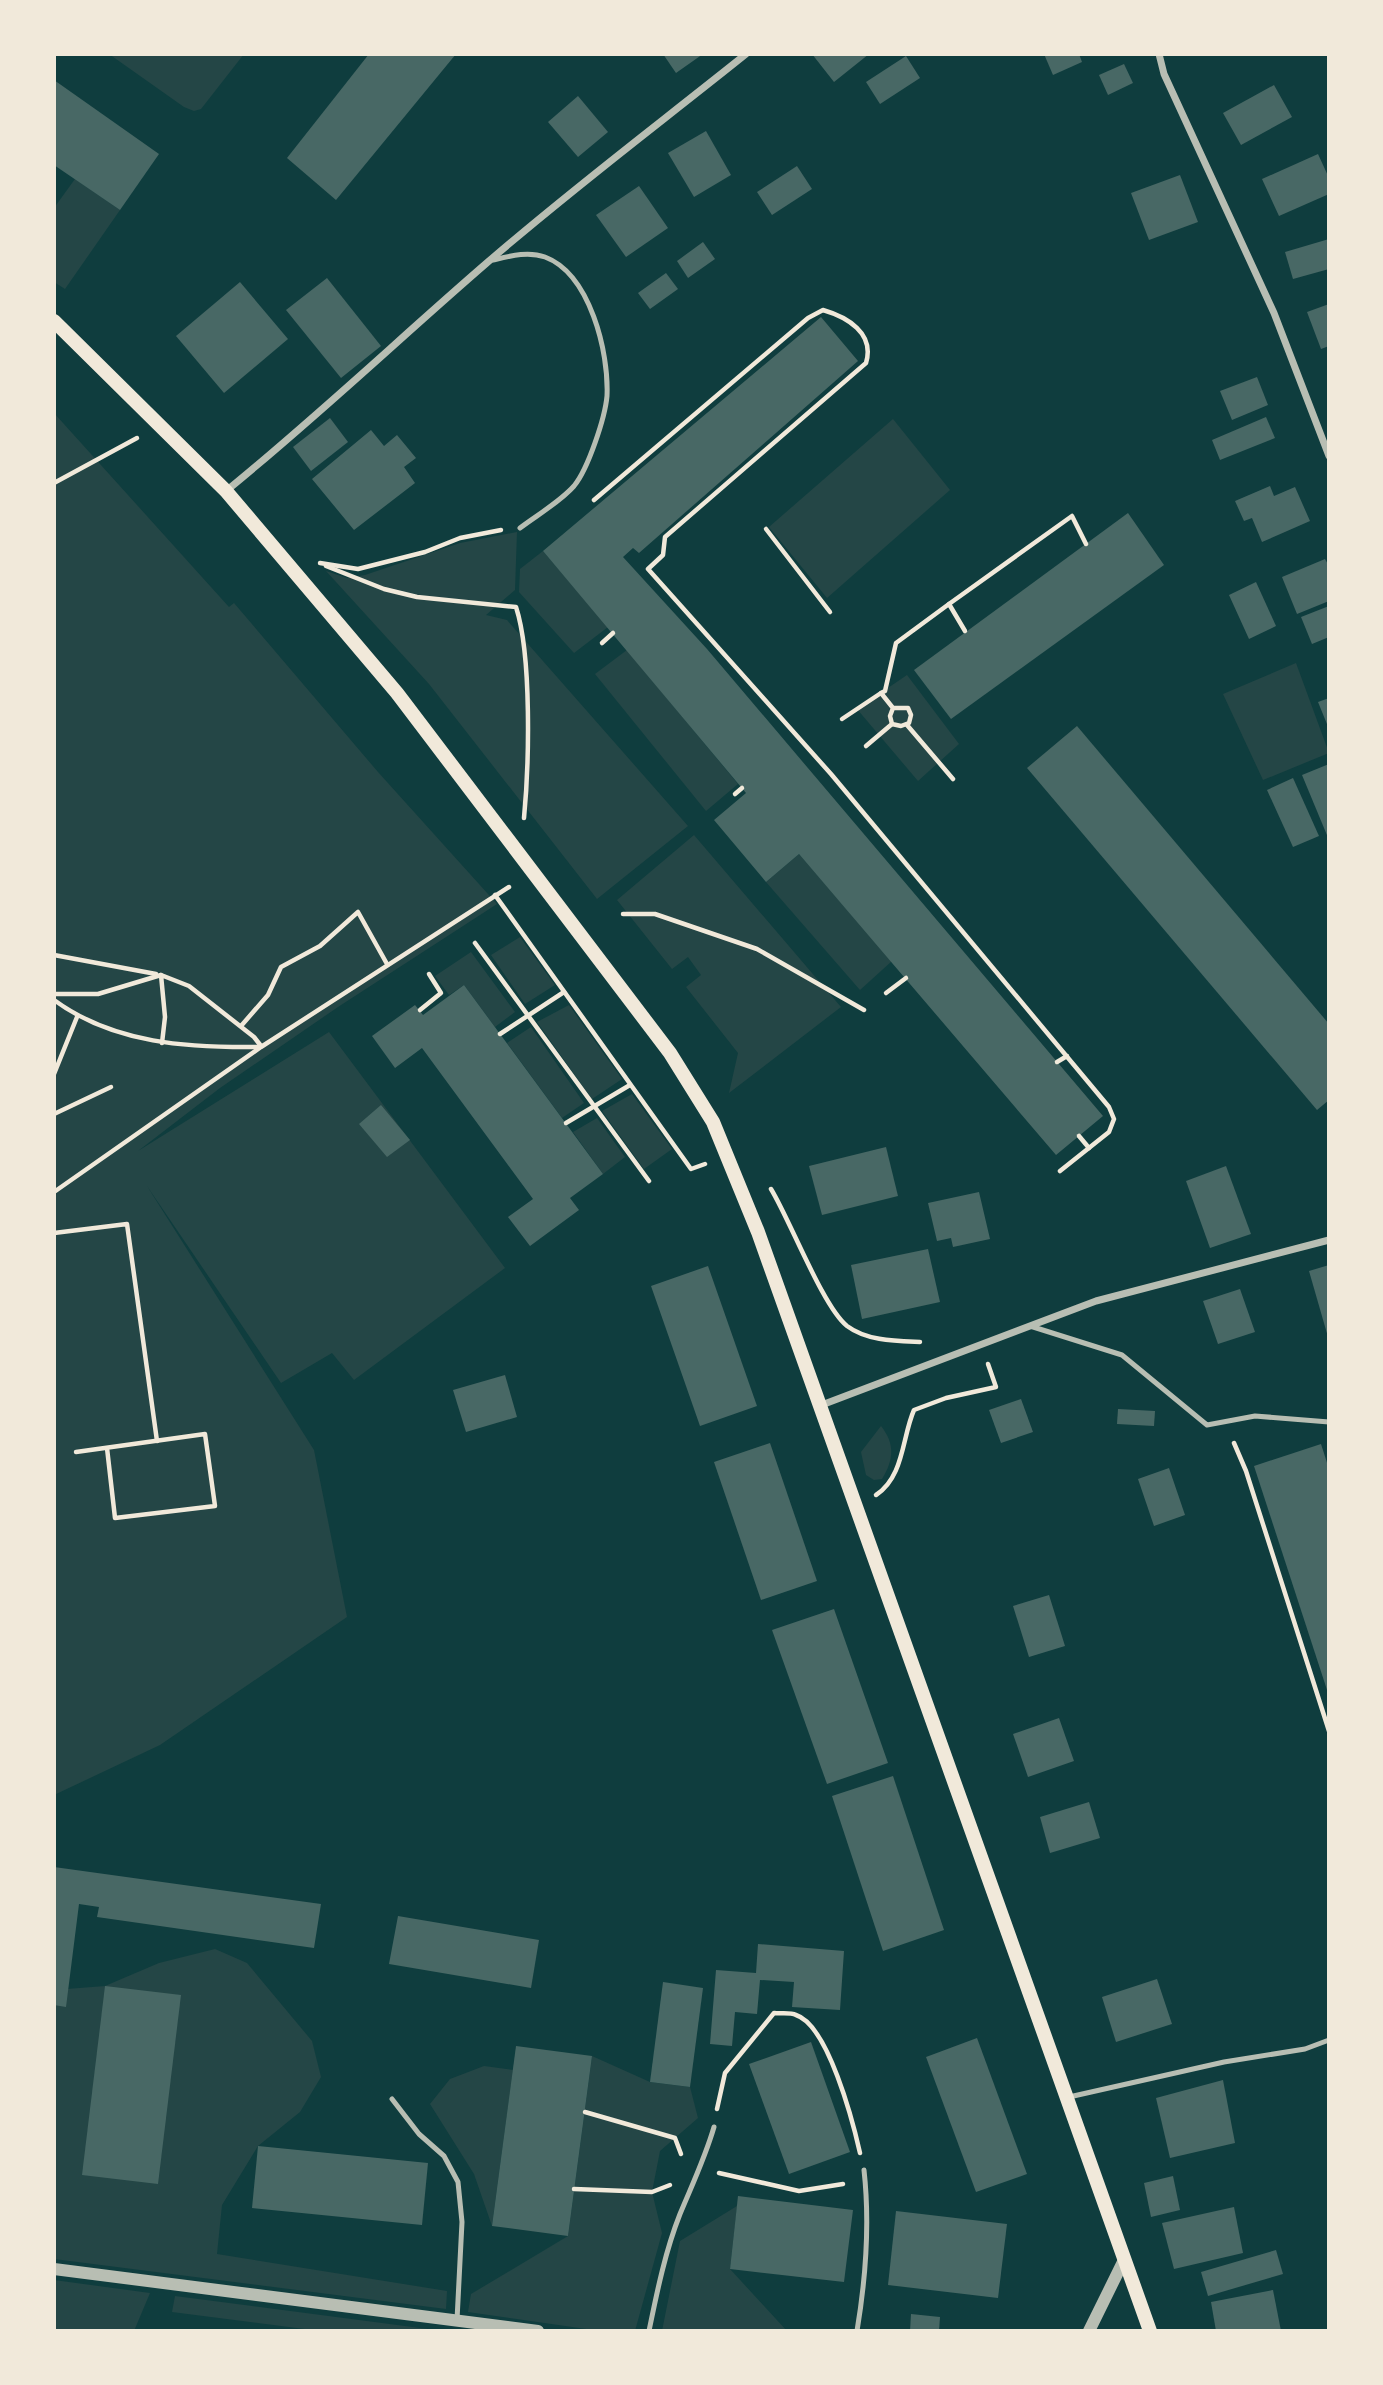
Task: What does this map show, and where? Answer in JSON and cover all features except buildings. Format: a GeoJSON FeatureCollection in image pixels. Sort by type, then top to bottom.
{"type":"FeatureCollection","features":[{"type":"Feature","properties":{"kind":"main road"},"geometry":{"type":"LineString","coordinates":[[54,321],[226,491],[397,693],[670,1053],[718,1132],[758,1232],[1068,2097],[1123,2262],[1150,2331]]}},
{"type":"Feature","properties":{"kind":"street"},"geometry":{"type":"LineString","coordinates":[[226,491],[330,405],[490,260],[651,127],[746,54]]}},
{"type":"Feature","properties":{"kind":"street"},"geometry":{"type":"LineString","coordinates":[[1159,54],[1164,74],[1274,313],[1329,456]]}},
{"type":"Feature","properties":{"kind":"street"},"geometry":{"type":"LineString","coordinates":[[819,1405],[1096,1301],[1329,1240]]}},
{"type":"Feature","properties":{"kind":"street"},"geometry":{"type":"LineString","coordinates":[[1089,2331],[1123,2262]]}},
{"type":"Feature","properties":{"kind":"street"},"geometry":{"type":"LineString","coordinates":[[54,2269],[538,2331]]}},
{"type":"Feature","properties":{"kind":"lane"},"geometry":{"type":"LineString","coordinates":[[490,260],[522,254],[543,256],[561,265],[589,301],[604,363],[607,396],[601,423],[575,485],[520,528]]}},
{"type":"Feature","properties":{"kind":"lane"},"geometry":{"type":"LineString","coordinates":[[1030,1326],[1122,1356],[1208,1424],[1255,1416],[1329,1422]]}},
{"type":"Feature","properties":{"kind":"lane"},"geometry":{"type":"LineString","coordinates":[[1068,2097],[1224,2062],[1305,2049],[1329,2040]]}},
{"type":"Feature","properties":{"kind":"lane"},"geometry":{"type":"LineString","coordinates":[[392,2099],[419,2134],[444,2156],[458,2182],[462,2222],[457,2320]]}},
{"type":"Feature","properties":{"kind":"lane"},"geometry":{"type":"LineString","coordinates":[[649,2331],[665,2257],[714,2127]]}},
{"type":"Feature","properties":{"kind":"lane"},"geometry":{"type":"LineString","coordinates":[[858,2331],[868,2249],[864,2170]]}},
{"type":"Feature","properties":{"kind":"path"},"geometry":{"type":"LineString","coordinates":[[594,500],[808,318],[823,310],[856,325],[866,341],[866,363],[665,537],[663,555],[648,569],[831,774],[1109,1107],[1114,1119],[1109,1132],[1060,1171]]}},
{"type":"Feature","properties":{"kind":"path"},"geometry":{"type":"LineString","coordinates":[[54,483],[160,426]]}},
{"type":"Feature","properties":{"kind":"path"},"geometry":{"type":"LineString","coordinates":[[842,719],[885,691],[896,643],[1072,516],[1086,544]]}},
{"type":"Feature","properties":{"kind":"path"},"geometry":{"type":"LineString","coordinates":[[520,528],[460,538],[425,552],[358,569],[317,563],[384,589],[417,597],[516,607],[524,659],[527,788],[524,818]]}},
{"type":"Feature","properties":{"kind":"path"},"geometry":{"type":"LineString","coordinates":[[766,530],[830,612]]}},
{"type":"Feature","properties":{"kind":"path"},"geometry":{"type":"LineString","coordinates":[[949,604],[965,631]]}},
{"type":"Feature","properties":{"kind":"path"},"geometry":{"type":"LineString","coordinates":[[602,643],[613,633]]}},
{"type":"Feature","properties":{"kind":"path"},"geometry":{"type":"LineString","coordinates":[[881,693],[893,708]]}},
{"type":"Feature","properties":{"kind":"path"},"geometry":{"type":"LineString","coordinates":[[893,708],[902,706],[909,710],[911,715],[907,725]]}},
{"type":"Feature","properties":{"kind":"path"},"geometry":{"type":"LineString","coordinates":[[892,724],[890,716],[893,708]]}},
{"type":"Feature","properties":{"kind":"path"},"geometry":{"type":"LineString","coordinates":[[866,746],[892,724],[907,725],[953,779]]}},
{"type":"Feature","properties":{"kind":"path"},"geometry":{"type":"LineString","coordinates":[[735,794],[742,788]]}},
{"type":"Feature","properties":{"kind":"path"},"geometry":{"type":"LineString","coordinates":[[54,1192],[261,1047],[509,887]]}},
{"type":"Feature","properties":{"kind":"path"},"geometry":{"type":"LineString","coordinates":[[495,895],[691,1170],[705,1164],[708,1171]]}},
{"type":"Feature","properties":{"kind":"path"},"geometry":{"type":"LineString","coordinates":[[241,1026],[268,995],[281,967],[320,946],[358,912],[387,964]]}},
{"type":"Feature","properties":{"kind":"path"},"geometry":{"type":"LineString","coordinates":[[623,914],[655,914],[736,940],[775,957],[814,984],[864,1010]]}},
{"type":"Feature","properties":{"kind":"path"},"geometry":{"type":"LineString","coordinates":[[475,943],[649,1181]]}},
{"type":"Feature","properties":{"kind":"path"},"geometry":{"type":"LineString","coordinates":[[54,955],[161,975],[189,986],[241,1026],[261,1047]]}},
{"type":"Feature","properties":{"kind":"path"},"geometry":{"type":"LineString","coordinates":[[419,1010],[441,993],[429,974]]}},
{"type":"Feature","properties":{"kind":"path"},"geometry":{"type":"LineString","coordinates":[[54,994],[98,993],[161,975]]}},
{"type":"Feature","properties":{"kind":"path"},"geometry":{"type":"LineString","coordinates":[[161,975],[165,1017],[162,1043]]}},
{"type":"Feature","properties":{"kind":"path"},"geometry":{"type":"LineString","coordinates":[[886,993],[906,978]]}},
{"type":"Feature","properties":{"kind":"path"},"geometry":{"type":"LineString","coordinates":[[500,1034],[564,992]]}},
{"type":"Feature","properties":{"kind":"path"},"geometry":{"type":"LineString","coordinates":[[54,1000],[77,1017],[162,1043],[204,1048],[261,1047]]}},
{"type":"Feature","properties":{"kind":"path"},"geometry":{"type":"LineString","coordinates":[[54,1074],[77,1017]]}},
{"type":"Feature","properties":{"kind":"path"},"geometry":{"type":"LineString","coordinates":[[1057,1062],[1068,1056]]}},
{"type":"Feature","properties":{"kind":"path"},"geometry":{"type":"LineString","coordinates":[[566,1123],[630,1085]]}},
{"type":"Feature","properties":{"kind":"path"},"geometry":{"type":"LineString","coordinates":[[54,1114],[111,1087]]}},
{"type":"Feature","properties":{"kind":"path"},"geometry":{"type":"LineString","coordinates":[[1079,1136],[1089,1148]]}},
{"type":"Feature","properties":{"kind":"path"},"geometry":{"type":"LineString","coordinates":[[766,1183],[823,1292],[846,1325],[873,1338],[922,1342]]}},
{"type":"Feature","properties":{"kind":"path"},"geometry":{"type":"LineString","coordinates":[[54,1233],[127,1224],[157,1441]]}},
{"type":"Feature","properties":{"kind":"path"},"geometry":{"type":"LineString","coordinates":[[868,1500],[884,1490],[898,1466],[914,1410],[946,1398],[996,1387],[982,1345]]}},
{"type":"Feature","properties":{"kind":"path"},"geometry":{"type":"LineString","coordinates":[[1208,1424],[1237,1444],[1329,1731]]}},
{"type":"Feature","properties":{"kind":"path"},"geometry":{"type":"LineString","coordinates":[[76,1452],[205,1434],[215,1506],[115,1518],[107,1448]]}},
{"type":"Feature","properties":{"kind":"path"},"geometry":{"type":"LineString","coordinates":[[714,2127],[725,2073],[774,2013],[797,2015],[813,2027],[826,2052],[839,2084],[864,2170]]}},
{"type":"Feature","properties":{"kind":"path"},"geometry":{"type":"LineString","coordinates":[[584,2112],[675,2138],[695,2176]]}},
{"type":"Feature","properties":{"kind":"path"},"geometry":{"type":"LineString","coordinates":[[574,2189],[652,2192],[695,2176],[718,2172],[799,2191],[865,2182]]}},
{"type":"Feature","properties":{"kind":"shaded area"},"geometry":{"type":"Polygon","coordinates":[[[109,54],[244,54],[201,109],[194,111],[184,107],[109,54]]]}},
{"type":"Feature","properties":{"kind":"shaded area"},"geometry":{"type":"Polygon","coordinates":[[[75,179],[120,210],[65,289],[54,282],[54,208],[75,179]]]}},
{"type":"Feature","properties":{"kind":"shaded area"},"geometry":{"type":"Polygon","coordinates":[[[54,413],[229,607],[234,603],[378,772],[497,904],[338,1007],[220,1088],[138,1151],[329,1032],[505,1268],[354,1380],[332,1353],[281,1383],[147,1186],[314,1450],[347,1617],[160,1745],[54,1795],[54,413]]]}},
{"type":"Feature","properties":{"kind":"shaded area"},"geometry":{"type":"Polygon","coordinates":[[[893,419],[950,490],[827,598],[769,527],[893,419]]]}},
{"type":"Feature","properties":{"kind":"shaded area"},"geometry":{"type":"Polygon","coordinates":[[[517,532],[515,590],[486,615],[507,620],[688,826],[597,899],[429,684],[326,571],[347,578],[365,575],[460,543],[517,532]]]}},
{"type":"Feature","properties":{"kind":"shaded area"},"geometry":{"type":"Polygon","coordinates":[[[543,551],[608,627],[574,653],[519,592],[520,569],[543,551]]]}},
{"type":"Feature","properties":{"kind":"shaded area"},"geometry":{"type":"Polygon","coordinates":[[[627,650],[738,784],[706,811],[595,674],[627,650]]]}},
{"type":"Feature","properties":{"kind":"shaded area"},"geometry":{"type":"Polygon","coordinates":[[[1296,663],[1329,753],[1263,780],[1223,694],[1296,663]]]}},
{"type":"Feature","properties":{"kind":"shaded area"},"geometry":{"type":"Polygon","coordinates":[[[907,675],[959,744],[918,781],[857,709],[907,675]]]}},
{"type":"Feature","properties":{"kind":"shaded area"},"geometry":{"type":"Polygon","coordinates":[[[694,835],[841,1007],[729,1093],[738,1053],[686,987],[701,975],[688,957],[672,969],[617,900],[694,835]]]}},
{"type":"Feature","properties":{"kind":"shaded area"},"geometry":{"type":"Polygon","coordinates":[[[799,854],[892,961],[860,990],[766,882],[799,854]]]}},
{"type":"Feature","properties":{"kind":"shaded area"},"geometry":{"type":"Polygon","coordinates":[[[520,937],[555,985],[525,1004],[491,955],[520,937]]]}},
{"type":"Feature","properties":{"kind":"shaded area"},"geometry":{"type":"Polygon","coordinates":[[[471,952],[515,1012],[495,1027],[464,985],[449,995],[435,976],[471,952]]]}},
{"type":"Feature","properties":{"kind":"shaded area"},"geometry":{"type":"Polygon","coordinates":[[[569,1005],[622,1079],[592,1099],[537,1022],[569,1005]]]}},
{"type":"Feature","properties":{"kind":"shaded area"},"geometry":{"type":"Polygon","coordinates":[[[531,1027],[584,1103],[562,1118],[507,1043],[531,1027]]]}},
{"type":"Feature","properties":{"kind":"shaded area"},"geometry":{"type":"Polygon","coordinates":[[[632,1094],[672,1149],[644,1169],[602,1111],[632,1094]]]}},
{"type":"Feature","properties":{"kind":"shaded area"},"geometry":{"type":"Polygon","coordinates":[[[597,1118],[625,1157],[603,1174],[573,1132],[597,1118]]]}},
{"type":"Feature","properties":{"kind":"shaded area"},"geometry":{"type":"Polygon","coordinates":[[[881,1426],[891,1445],[891,1458],[882,1479],[874,1480],[866,1475],[861,1452],[881,1426]]]}},
{"type":"Feature","properties":{"kind":"shaded area"},"geometry":{"type":"Polygon","coordinates":[[[215,1949],[247,1963],[312,2041],[321,2077],[300,2112],[258,2146],[222,2205],[217,2254],[447,2291],[446,2309],[54,2259],[54,1990],[105,1986],[159,1963],[215,1949]]]}},
{"type":"Feature","properties":{"kind":"shaded area"},"geometry":{"type":"Polygon","coordinates":[[[592,2056],[650,2082],[690,2087],[698,2118],[660,2151],[652,2192],[662,2233],[635,2331],[600,2331],[468,2312],[471,2294],[568,2236],[592,2056]]]}},
{"type":"Feature","properties":{"kind":"shaded area"},"geometry":{"type":"Polygon","coordinates":[[[484,2066],[513,2070],[492,2226],[474,2174],[430,2104],[450,2079],[484,2066]]]}},
{"type":"Feature","properties":{"kind":"shaded area"},"geometry":{"type":"Polygon","coordinates":[[[737,2206],[730,2269],[787,2331],[662,2331],[680,2241],[737,2206]]]}},
{"type":"Feature","properties":{"kind":"shaded area"},"geometry":{"type":"Polygon","coordinates":[[[54,2280],[150,2293],[134,2331],[54,2331],[54,2280]]]}},
{"type":"Feature","properties":{"kind":"shaded area"},"geometry":{"type":"Polygon","coordinates":[[[175,2296],[443,2331],[320,2331],[172,2312],[175,2296]]]}}]}
